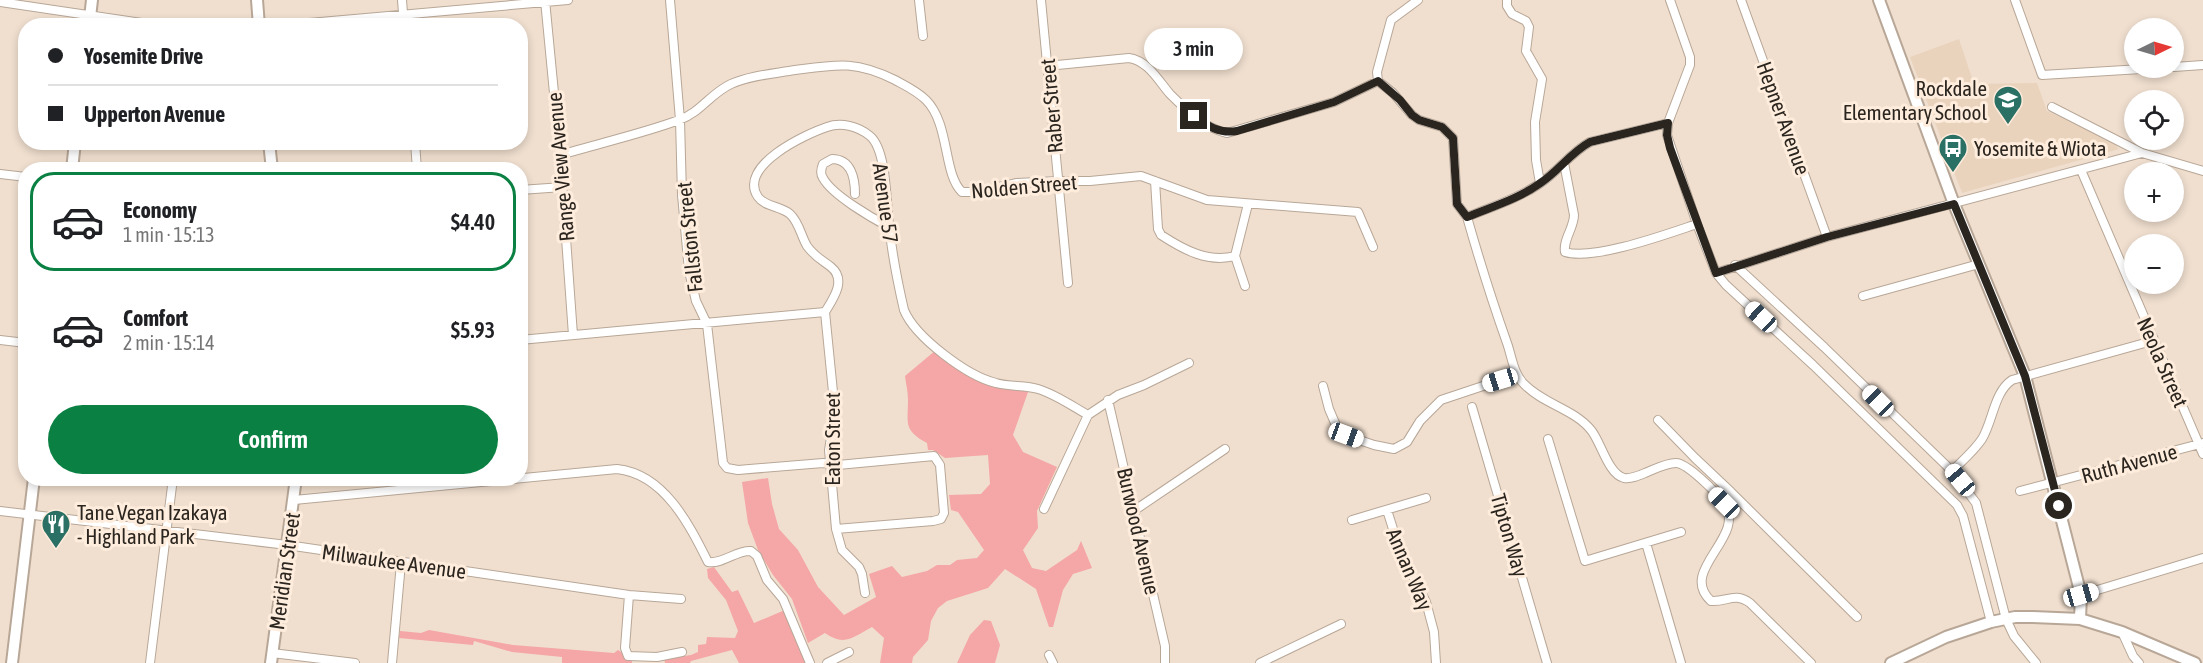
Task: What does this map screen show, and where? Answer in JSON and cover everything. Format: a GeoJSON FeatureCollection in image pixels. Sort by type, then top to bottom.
{"type":"FeatureCollection","features":[{"type":"Feature","properties":{"kind":"street"},"geometry":{"type":"LineString","coordinates":[[89,18],[92,0]]}},
{"type":"Feature","properties":{"kind":"street"},"geometry":{"type":"LineString","coordinates":[[256,0],[258,18]]}},
{"type":"Feature","properties":{"kind":"street"},"geometry":{"type":"LineString","coordinates":[[402,0],[403,18]]}},
{"type":"Feature","properties":{"kind":"street"},"geometry":{"type":"LineString","coordinates":[[360,18],[568,0]]}},
{"type":"Feature","properties":{"kind":"street","name":"Fallston Street"},"geometry":{"type":"LineString","coordinates":[[670,0],[689,271],[696,301],[707,324],[721,459],[727,468],[738,470],[830,464]]}},
{"type":"Feature","properties":{"kind":"street"},"geometry":{"type":"LineString","coordinates":[[919,0],[922,36]]}},
{"type":"Feature","properties":{"kind":"street","name":"Raber Street"},"geometry":{"type":"LineString","coordinates":[[1041,0],[1068,283]]}},
{"type":"Feature","properties":{"kind":"street"},"geometry":{"type":"LineString","coordinates":[[1418,0],[1391,20],[1377,72],[1378,81],[1400,100],[1412,115],[1419,120],[1442,127],[1453,138],[1457,204],[1467,217],[1516,375],[1532,392],[1589,427],[1597,437],[1617,475],[1633,478],[1673,463],[1688,467],[1724,503],[1730,522],[1703,573],[1701,582],[1706,597],[1711,602],[1734,597],[1742,598],[1750,603],[1811,663]]}},
{"type":"Feature","properties":{"kind":"street"},"geometry":{"type":"LineString","coordinates":[[1507,0],[1512,14],[1526,21],[1529,27],[1526,51],[1542,79],[1535,122],[1536,160],[1540,183]]}},
{"type":"Feature","properties":{"kind":"street"},"geometry":{"type":"LineString","coordinates":[[1670,0],[1690,57],[1690,65],[1668,123],[1667,135],[1716,273],[1957,505],[1962,516],[1990,622]]}},
{"type":"Feature","properties":{"kind":"street","name":"Hepner Avenue"},"geometry":{"type":"LineString","coordinates":[[1741,0],[1827,237]]}},
{"type":"Feature","properties":{"kind":"street"},"geometry":{"type":"LineString","coordinates":[[1879,0],[1954,204],[2025,376],[2081,595],[2080,620]]}},
{"type":"Feature","properties":{"kind":"street"},"geometry":{"type":"LineString","coordinates":[[2015,0],[2042,75],[2124,70]]}},
{"type":"Feature","properties":{"kind":"street","name":"Range View Avenue"},"geometry":{"type":"LineString","coordinates":[[546,1],[573,335]]}},
{"type":"Feature","properties":{"kind":"street"},"geometry":{"type":"LineString","coordinates":[[0,2],[79,18]]}},
{"type":"Feature","properties":{"kind":"street"},"geometry":{"type":"LineString","coordinates":[[1047,66],[1136,59],[1150,70],[1169,93],[1194,116],[1227,133],[1334,102],[1378,81]]}},
{"type":"Feature","properties":{"kind":"street","name":"Nolden Street"},"geometry":{"type":"LineString","coordinates":[[560,154],[680,120],[700,108],[718,91],[744,80],[836,64],[855,65],[906,86],[928,101],[940,123],[957,188],[962,192],[968,194],[1017,183],[1090,181],[1141,176],[1207,200],[1358,212],[1373,246]]}},
{"type":"Feature","properties":{"kind":"street"},"geometry":{"type":"LineString","coordinates":[[2184,66],[2203,65]]}},
{"type":"Feature","properties":{"kind":"street"},"geometry":{"type":"LineString","coordinates":[[2052,107],[2142,153],[2203,171]]}},
{"type":"Feature","properties":{"kind":"street"},"geometry":{"type":"LineString","coordinates":[[1467,217],[1522,194],[1540,183],[1579,148],[1590,142],[1668,123]]}},
{"type":"Feature","properties":{"kind":"street","name":"Avenue 57"},"geometry":{"type":"LineString","coordinates":[[825,312],[838,288],[838,280],[831,267],[818,259],[807,245],[791,215],[758,198],[755,181],[765,161],[781,149],[834,125],[845,124],[866,133],[875,142],[886,186],[889,227],[903,310],[916,330],[952,359],[978,376],[994,383],[1037,389],[1088,415]]}},
{"type":"Feature","properties":{"kind":"street"},"geometry":{"type":"LineString","coordinates":[[1716,273],[1827,237],[2142,153]]}},
{"type":"Feature","properties":{"kind":"street"},"geometry":{"type":"LineString","coordinates":[[855,194],[850,169],[843,161],[832,159],[822,164],[823,178],[832,187],[873,219],[889,227]]}},
{"type":"Feature","properties":{"kind":"street"},"geometry":{"type":"LineString","coordinates":[[1564,163],[1574,215],[1574,222],[1565,244],[1565,252],[1588,253],[1697,224]]}},
{"type":"Feature","properties":{"kind":"street","name":"Neola Street"},"geometry":{"type":"LineString","coordinates":[[2081,170],[2152,341],[2201,444],[2203,454]]}},
{"type":"Feature","properties":{"kind":"street"},"geometry":{"type":"LineString","coordinates":[[0,174],[18,176]]}},
{"type":"Feature","properties":{"kind":"street"},"geometry":{"type":"LineString","coordinates":[[1155,182],[1158,229],[1161,235],[1202,257],[1218,259],[1235,256]]}},
{"type":"Feature","properties":{"kind":"street"},"geometry":{"type":"LineString","coordinates":[[528,189],[562,187]]}},
{"type":"Feature","properties":{"kind":"street"},"geometry":{"type":"LineString","coordinates":[[1245,286],[1235,256],[1248,204]]}},
{"type":"Feature","properties":{"kind":"street"},"geometry":{"type":"LineString","coordinates":[[1863,296],[1979,264]]}},
{"type":"Feature","properties":{"kind":"street"},"geometry":{"type":"LineString","coordinates":[[1735,265],[1824,347],[1952,471],[1976,503],[2006,619],[2014,636],[2036,663]]}},
{"type":"Feature","properties":{"kind":"street"},"geometry":{"type":"LineString","coordinates":[[528,339],[825,312]]}},
{"type":"Feature","properties":{"kind":"street","name":"Eaton Street"},"geometry":{"type":"LineString","coordinates":[[825,312],[835,412],[830,440],[830,464],[836,529],[842,550],[862,574],[865,592]]}},
{"type":"Feature","properties":{"kind":"street"},"geometry":{"type":"LineString","coordinates":[[0,340],[18,342]]}},
{"type":"Feature","properties":{"kind":"street"},"geometry":{"type":"LineString","coordinates":[[1952,471],[1980,441],[1990,424],[1998,397],[2005,384],[2025,376],[2152,341]]}},
{"type":"Feature","properties":{"kind":"street"},"geometry":{"type":"LineString","coordinates":[[1044,509],[1088,415],[1108,400],[1189,363]]}},
{"type":"Feature","properties":{"kind":"street"},"geometry":{"type":"LineString","coordinates":[[1323,386],[1338,430],[1374,445],[1394,449],[1407,442],[1425,416],[1441,400],[1516,375]]}},
{"type":"Feature","properties":{"kind":"street","name":"Burwood Avenue"},"geometry":{"type":"LineString","coordinates":[[1108,400],[1165,646],[1165,663]]}},
{"type":"Feature","properties":{"kind":"street","name":"Tipton Way"},"geometry":{"type":"LineString","coordinates":[[1472,407],[1547,663]]}},
{"type":"Feature","properties":{"kind":"street"},"geometry":{"type":"LineString","coordinates":[[1658,420],[1695,459],[1857,616]]}},
{"type":"Feature","properties":{"kind":"street"},"geometry":{"type":"LineString","coordinates":[[1548,439],[1585,561],[1681,532]]}},
{"type":"Feature","properties":{"kind":"street","name":"Ruth Avenue"},"geometry":{"type":"LineString","coordinates":[[2020,491],[2201,444]]}},
{"type":"Feature","properties":{"kind":"street"},"geometry":{"type":"LineString","coordinates":[[1135,510],[1225,449]]}},
{"type":"Feature","properties":{"kind":"street"},"geometry":{"type":"LineString","coordinates":[[830,464],[934,456],[940,465],[944,513],[941,519],[836,529]]}},
{"type":"Feature","properties":{"kind":"street"},"geometry":{"type":"LineString","coordinates":[[1688,467],[1695,459]]}},
{"type":"Feature","properties":{"kind":"street"},"geometry":{"type":"LineString","coordinates":[[528,476],[617,469],[649,479],[687,522],[708,562],[721,561],[746,551],[751,551],[756,556],[767,580],[783,599],[810,663]]}},
{"type":"Feature","properties":{"kind":"street"},"geometry":{"type":"LineString","coordinates":[[12,663],[33,486]]}},
{"type":"Feature","properties":{"kind":"street"},"geometry":{"type":"LineString","coordinates":[[150,663],[172,486]]}},
{"type":"Feature","properties":{"kind":"street","name":"Meridian Street"},"geometry":{"type":"LineString","coordinates":[[271,658],[295,486]]}},
{"type":"Feature","properties":{"kind":"street"},"geometry":{"type":"LineString","coordinates":[[294,500],[411,486]]}},
{"type":"Feature","properties":{"kind":"street"},"geometry":{"type":"LineString","coordinates":[[1352,520],[1426,498]]}},
{"type":"Feature","properties":{"kind":"street","name":"Annan Way"},"geometry":{"type":"LineString","coordinates":[[1387,510],[1400,551],[1426,602],[1434,632],[1436,663]]}},
{"type":"Feature","properties":{"kind":"street","name":"Milwaukee Avenue"},"geometry":{"type":"LineString","coordinates":[[0,511],[287,545],[629,595],[681,599]]}},
{"type":"Feature","properties":{"kind":"street"},"geometry":{"type":"LineString","coordinates":[[1646,543],[1681,663]]}},
{"type":"Feature","properties":{"kind":"street"},"geometry":{"type":"LineString","coordinates":[[2081,595],[2203,558]]}},
{"type":"Feature","properties":{"kind":"street"},"geometry":{"type":"LineString","coordinates":[[392,663],[401,563]]}},
{"type":"Feature","properties":{"kind":"street"},"geometry":{"type":"LineString","coordinates":[[629,595],[625,648],[628,656],[657,657],[682,652]]}},
{"type":"Feature","properties":{"kind":"street"},"geometry":{"type":"LineString","coordinates":[[1891,663],[1946,637],[1990,622],[2033,617],[2080,620],[2121,632],[2195,663]]}},
{"type":"Feature","properties":{"kind":"street"},"geometry":{"type":"LineString","coordinates":[[1260,663],[1341,624]]}},
{"type":"Feature","properties":{"kind":"street"},"geometry":{"type":"LineString","coordinates":[[2121,632],[2139,663]]}},
{"type":"Feature","properties":{"kind":"street"},"geometry":{"type":"LineString","coordinates":[[827,663],[849,652]]}},
{"type":"Feature","properties":{"kind":"street"},"geometry":{"type":"LineString","coordinates":[[1049,655],[1053,663]]}},
{"type":"Feature","properties":{"kind":"street"},"geometry":{"type":"LineString","coordinates":[[271,658],[355,663]]}},
{"type":"Feature","properties":{"kind":"shaded area","name":"Rockdale Elementary School"},"geometry":{"type":"Polygon","coordinates":[[[1959,39],[1974,84],[2037,83],[2047,111],[2111,140],[2119,149],[1962,193],[1910,57],[1959,39]]]}},
{"type":"Feature","properties":{"kind":"shaded area"},"geometry":{"type":"Polygon","coordinates":[[[936,350],[970,375],[1028,392],[1013,435],[1023,452],[1057,467],[1037,511],[1038,528],[1023,550],[1032,568],[1046,571],[1077,550],[1081,541],[1092,568],[1073,574],[1063,590],[1053,627],[1049,627],[1036,589],[1005,569],[988,588],[947,601],[938,608],[931,621],[928,640],[913,657],[912,663],[880,663],[884,638],[872,627],[849,639],[838,639],[825,633],[808,643],[792,599],[773,575],[758,550],[748,523],[742,482],[768,478],[779,529],[798,550],[818,587],[844,615],[876,597],[869,574],[892,566],[902,577],[927,571],[937,565],[950,565],[957,560],[977,558],[984,550],[958,512],[951,510],[949,495],[981,494],[990,484],[988,455],[945,458],[933,450],[928,450],[927,443],[914,434],[908,425],[905,376],[936,350]]]}},
{"type":"Feature","properties":{"kind":"shaded area"},"geometry":{"type":"Polygon","coordinates":[[[714,567],[732,592],[738,590],[754,623],[785,610],[805,663],[739,663],[732,650],[690,663],[665,663],[664,659],[698,652],[698,645],[706,644],[707,637],[735,638],[738,631],[726,600],[708,578],[707,569],[714,567]]]}},
{"type":"Feature","properties":{"kind":"shaded area"},"geometry":{"type":"Polygon","coordinates":[[[984,620],[991,621],[1000,645],[995,663],[957,663],[970,635],[984,620]]]}},
{"type":"Feature","properties":{"kind":"shaded area"},"geometry":{"type":"Polygon","coordinates":[[[429,630],[513,645],[614,653],[618,650],[632,659],[632,663],[562,663],[562,657],[512,652],[474,641],[473,645],[399,638],[400,631],[421,633],[429,630]]]}},
{"type":"Feature","properties":{"kind":"place","name":"Rockdale Elementary School"},"geometry":{"type":"Point","coordinates":[2008,126]}},
{"type":"Feature","properties":{"kind":"place","name":"Yosemite & Wiota"},"geometry":{"type":"Point","coordinates":[1953,174]}},
{"type":"Feature","properties":{"kind":"place","name":"Tane Vegan Izakaya - Highland Park"},"geometry":{"type":"Point","coordinates":[56,550]}},
{"type":"Feature","properties":{"kind":"route"},"geometry":{"type":"LineString","coordinates":[[1194,116],[1207,125],[1227,133],[1334,102],[1378,81],[1400,100],[1412,115],[1419,120],[1442,127],[1453,138],[1457,204],[1460,211],[1467,217],[1522,194],[1540,183],[1579,148],[1590,142],[1668,123],[1667,135],[1670,148],[1716,273],[1827,237],[1954,204],[2025,376],[2059,506]]}}]}
